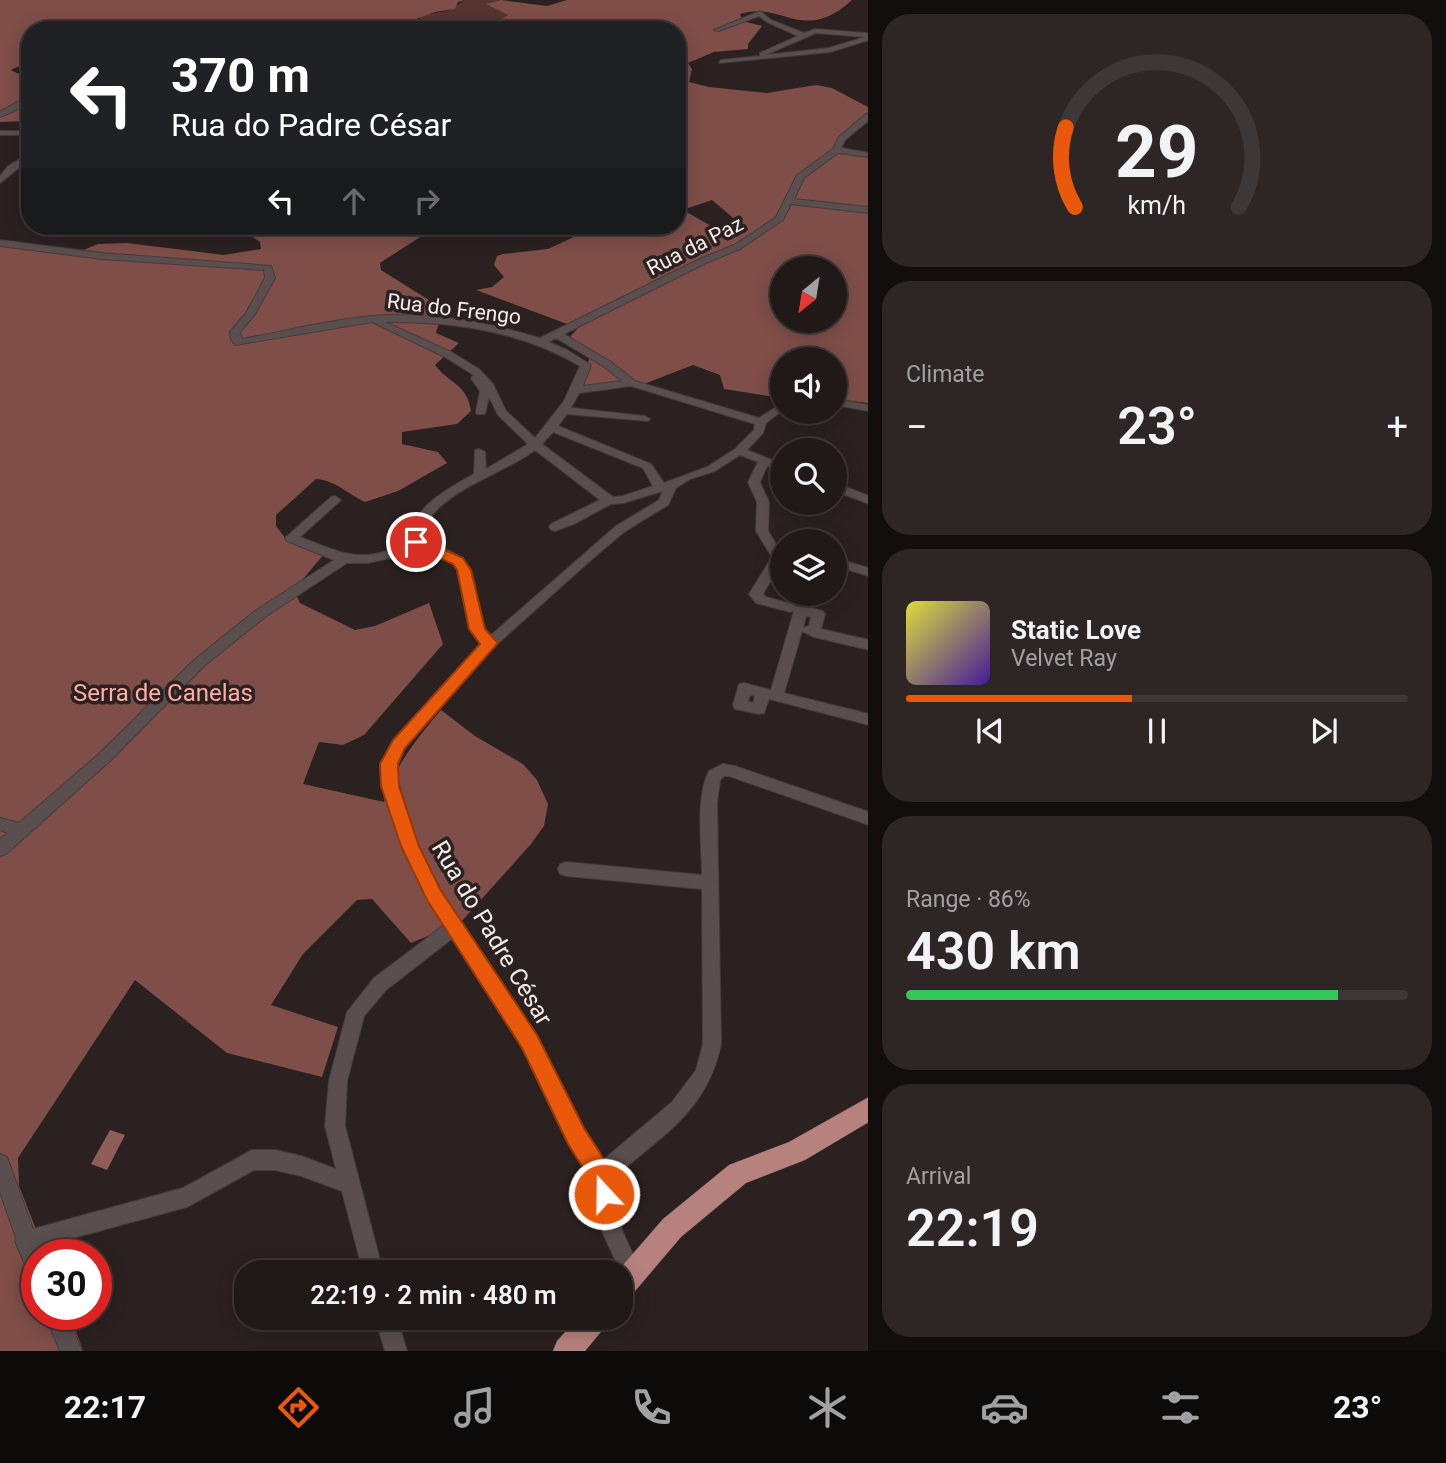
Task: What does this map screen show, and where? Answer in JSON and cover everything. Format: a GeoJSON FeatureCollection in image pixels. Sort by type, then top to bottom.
{"type":"FeatureCollection","features":[{"type":"Feature","properties":{"kind":"main road"},"geometry":{"type":"LineString","coordinates":[[633,1274],[672,1228],[738,1174],[796,1151],[868,1109]]}},
{"type":"Feature","properties":{"kind":"main road"},"geometry":{"type":"LineString","coordinates":[[568,1351],[586,1330]]}},
{"type":"Feature","properties":{"kind":"street"},"geometry":{"type":"LineString","coordinates":[[717,30],[760,13],[769,21],[802,36]]}},
{"type":"Feature","properties":{"kind":"street"},"geometry":{"type":"LineString","coordinates":[[751,59],[802,36],[856,24]]}},
{"type":"Feature","properties":{"kind":"street"},"geometry":{"type":"LineString","coordinates":[[815,32],[868,37]]}},
{"type":"Feature","properties":{"kind":"street"},"geometry":{"type":"LineString","coordinates":[[721,62],[830,50],[868,37]]}},
{"type":"Feature","properties":{"kind":"street"},"geometry":{"type":"LineString","coordinates":[[0,115],[21,104]]}},
{"type":"Feature","properties":{"kind":"street","name":"Rua da Paz"},"geometry":{"type":"LineString","coordinates":[[542,341],[705,260],[737,247],[780,218],[800,177],[836,150],[842,139],[868,117]]}},
{"type":"Feature","properties":{"kind":"street"},"geometry":{"type":"LineString","coordinates":[[0,134],[21,133]]}},
{"type":"Feature","properties":{"kind":"street"},"geometry":{"type":"LineString","coordinates":[[836,150],[868,155]]}},
{"type":"Feature","properties":{"kind":"street"},"geometry":{"type":"LineString","coordinates":[[0,181],[21,161]]}},
{"type":"Feature","properties":{"kind":"street"},"geometry":{"type":"LineString","coordinates":[[0,168],[11,168]]}},
{"type":"Feature","properties":{"kind":"street"},"geometry":{"type":"LineString","coordinates":[[788,201],[868,210]]}},
{"type":"Feature","properties":{"kind":"street","name":"Rua do Frengo"},"geometry":{"type":"LineString","coordinates":[[0,243],[102,256],[268,268],[270,278],[250,314],[235,332],[239,343],[370,319],[470,326],[542,341],[586,365],[563,410]]}},
{"type":"Feature","properties":{"kind":"street"},"geometry":{"type":"LineString","coordinates":[[370,319],[448,356],[485,379],[503,414],[609,500]]}},
{"type":"Feature","properties":{"kind":"street"},"geometry":{"type":"LineString","coordinates":[[558,335],[607,364],[631,383],[761,422]]}},
{"type":"Feature","properties":{"kind":"street"},"geometry":{"type":"LineString","coordinates":[[474,372],[485,391],[481,412]]}},
{"type":"Feature","properties":{"kind":"street"},"geometry":{"type":"LineString","coordinates":[[575,390],[631,383]]}},
{"type":"Feature","properties":{"kind":"street"},"geometry":{"type":"LineString","coordinates":[[847,404],[868,408]]}},
{"type":"Feature","properties":{"kind":"street"},"geometry":{"type":"LineString","coordinates":[[416,542],[416,525],[457,489],[526,451],[563,410],[644,419]]}},
{"type":"Feature","properties":{"kind":"street"},"geometry":{"type":"LineString","coordinates":[[555,527],[570,522],[609,500],[621,500],[711,470],[739,451],[759,431],[761,422],[770,415]]}},
{"type":"Feature","properties":{"kind":"street"},"geometry":{"type":"LineString","coordinates":[[550,427],[647,466],[666,486]]}},
{"type":"Feature","properties":{"kind":"street"},"geometry":{"type":"LineString","coordinates":[[739,451],[770,463]]}},
{"type":"Feature","properties":{"kind":"street"},"geometry":{"type":"LineString","coordinates":[[479,452],[480,474]]}},
{"type":"Feature","properties":{"kind":"street"},"geometry":{"type":"LineString","coordinates":[[764,461],[754,481],[763,502],[762,531],[776,552],[778,562],[756,594],[761,600],[818,614],[814,632]]}},
{"type":"Feature","properties":{"kind":"street","name":"Rua do Padre César"},"geometry":{"type":"LineString","coordinates":[[621,1260],[601,1175],[576,1136],[529,1042],[434,894],[410,846],[390,786],[388,771],[398,744],[491,643],[604,541],[664,502],[666,486]]}},
{"type":"Feature","properties":{"kind":"street"},"geometry":{"type":"LineString","coordinates":[[847,492],[868,500]]}},
{"type":"Feature","properties":{"kind":"street"},"geometry":{"type":"LineString","coordinates":[[335,500],[291,538],[344,559],[368,559],[399,552],[416,542]]}},
{"type":"Feature","properties":{"kind":"street"},"geometry":{"type":"LineString","coordinates":[[766,538],[770,540]]}},
{"type":"Feature","properties":{"kind":"street"},"geometry":{"type":"LineString","coordinates":[[416,542],[458,561],[464,570],[477,629],[482,639],[491,643]]}},
{"type":"Feature","properties":{"kind":"street"},"geometry":{"type":"LineString","coordinates":[[0,849],[106,757],[199,663],[260,614],[344,559]]}},
{"type":"Feature","properties":{"kind":"street"},"geometry":{"type":"LineString","coordinates":[[847,566],[868,572]]}},
{"type":"Feature","properties":{"kind":"street"},"geometry":{"type":"LineString","coordinates":[[796,609],[797,627],[770,695],[868,720]]}},
{"type":"Feature","properties":{"kind":"street"},"geometry":{"type":"LineString","coordinates":[[797,627],[868,645]]}},
{"type":"Feature","properties":{"kind":"street"},"geometry":{"type":"LineString","coordinates":[[601,1175],[682,1104],[698,1086],[707,1065],[712,1044],[709,803],[712,779],[716,772],[722,769],[730,770],[868,819]]}},
{"type":"Feature","properties":{"kind":"street"},"geometry":{"type":"LineString","coordinates":[[0,824],[22,830]]}},
{"type":"Feature","properties":{"kind":"street"},"geometry":{"type":"LineString","coordinates":[[566,869],[709,883]]}},
{"type":"Feature","properties":{"kind":"street"},"geometry":{"type":"LineString","coordinates":[[370,1260],[335,1126],[338,1081],[356,1012],[380,984],[454,927]]}},
{"type":"Feature","properties":{"kind":"street"},"geometry":{"type":"LineString","coordinates":[[32,1239],[187,1197],[252,1160],[275,1160],[301,1166],[348,1183]]}},
{"type":"Feature","properties":{"kind":"street"},"geometry":{"type":"LineString","coordinates":[[0,1164],[24,1239]]}},
{"type":"Feature","properties":{"kind":"street"},"geometry":{"type":"LineString","coordinates":[[62,1330],[71,1351]]}},
{"type":"Feature","properties":{"kind":"street"},"geometry":{"type":"LineString","coordinates":[[390,1330],[397,1351]]}},
{"type":"Feature","properties":{"kind":"shaded area"},"geometry":{"type":"Polygon","coordinates":[[[465,0],[501,0],[487,4],[509,15],[499,21],[417,21],[423,15],[448,11],[465,0]]]}},
{"type":"Feature","properties":{"kind":"shaded area"},"geometry":{"type":"Polygon","coordinates":[[[110,1130],[125,1135],[107,1170],[91,1164],[110,1130]]]}},
{"type":"Feature","properties":{"kind":"green space"},"geometry":{"type":"Polygon","coordinates":[[[0,0],[465,0],[458,2],[455,9],[435,12],[416,21],[21,21],[21,65],[11,70],[21,75],[21,121],[0,122],[0,0]]]}},
{"type":"Feature","properties":{"kind":"green space"},"geometry":{"type":"Polygon","coordinates":[[[501,0],[547,6],[567,0],[852,0],[835,13],[806,21],[768,12],[740,14],[743,21],[762,26],[748,44],[748,49],[714,52],[688,63],[692,69],[689,82],[709,87],[767,93],[816,85],[832,88],[868,107],[868,117],[839,145],[852,152],[868,155],[868,403],[847,400],[847,347],[770,347],[770,396],[724,389],[720,375],[693,365],[644,384],[603,388],[582,385],[589,359],[569,338],[578,328],[476,290],[492,287],[504,277],[494,265],[497,256],[503,254],[548,249],[578,235],[686,235],[686,212],[720,231],[739,223],[712,200],[686,209],[686,21],[499,21],[508,15],[486,4],[501,0]]]}},
{"type":"Feature","properties":{"kind":"green space","name":"Serra de Canelas"},"geometry":{"type":"Polygon","coordinates":[[[250,235],[423,235],[380,263],[381,270],[448,312],[436,333],[459,343],[435,365],[462,389],[471,411],[457,424],[402,432],[402,444],[438,452],[447,463],[398,491],[365,502],[335,485],[316,479],[276,515],[276,526],[286,539],[324,554],[294,590],[300,603],[355,630],[375,626],[429,603],[443,644],[364,735],[343,745],[319,742],[303,784],[384,802],[400,766],[441,710],[475,736],[523,764],[537,780],[548,804],[544,826],[461,922],[411,943],[372,899],[357,900],[303,954],[271,1005],[338,1027],[322,1077],[227,1053],[135,980],[18,1158],[19,1186],[40,1239],[21,1239],[21,1330],[76,1330],[83,1351],[0,1351],[0,241],[81,251],[98,244],[127,243],[224,255],[261,249],[260,242],[250,235]]]}},
{"type":"Feature","properties":{"kind":"route"},"geometry":{"type":"LineString","coordinates":[[416,542],[458,561],[464,570],[471,595],[477,629],[482,639],[491,643],[398,744],[389,764],[390,786],[410,846],[434,894],[529,1042],[576,1136],[601,1175],[604,1194]]}}]}
